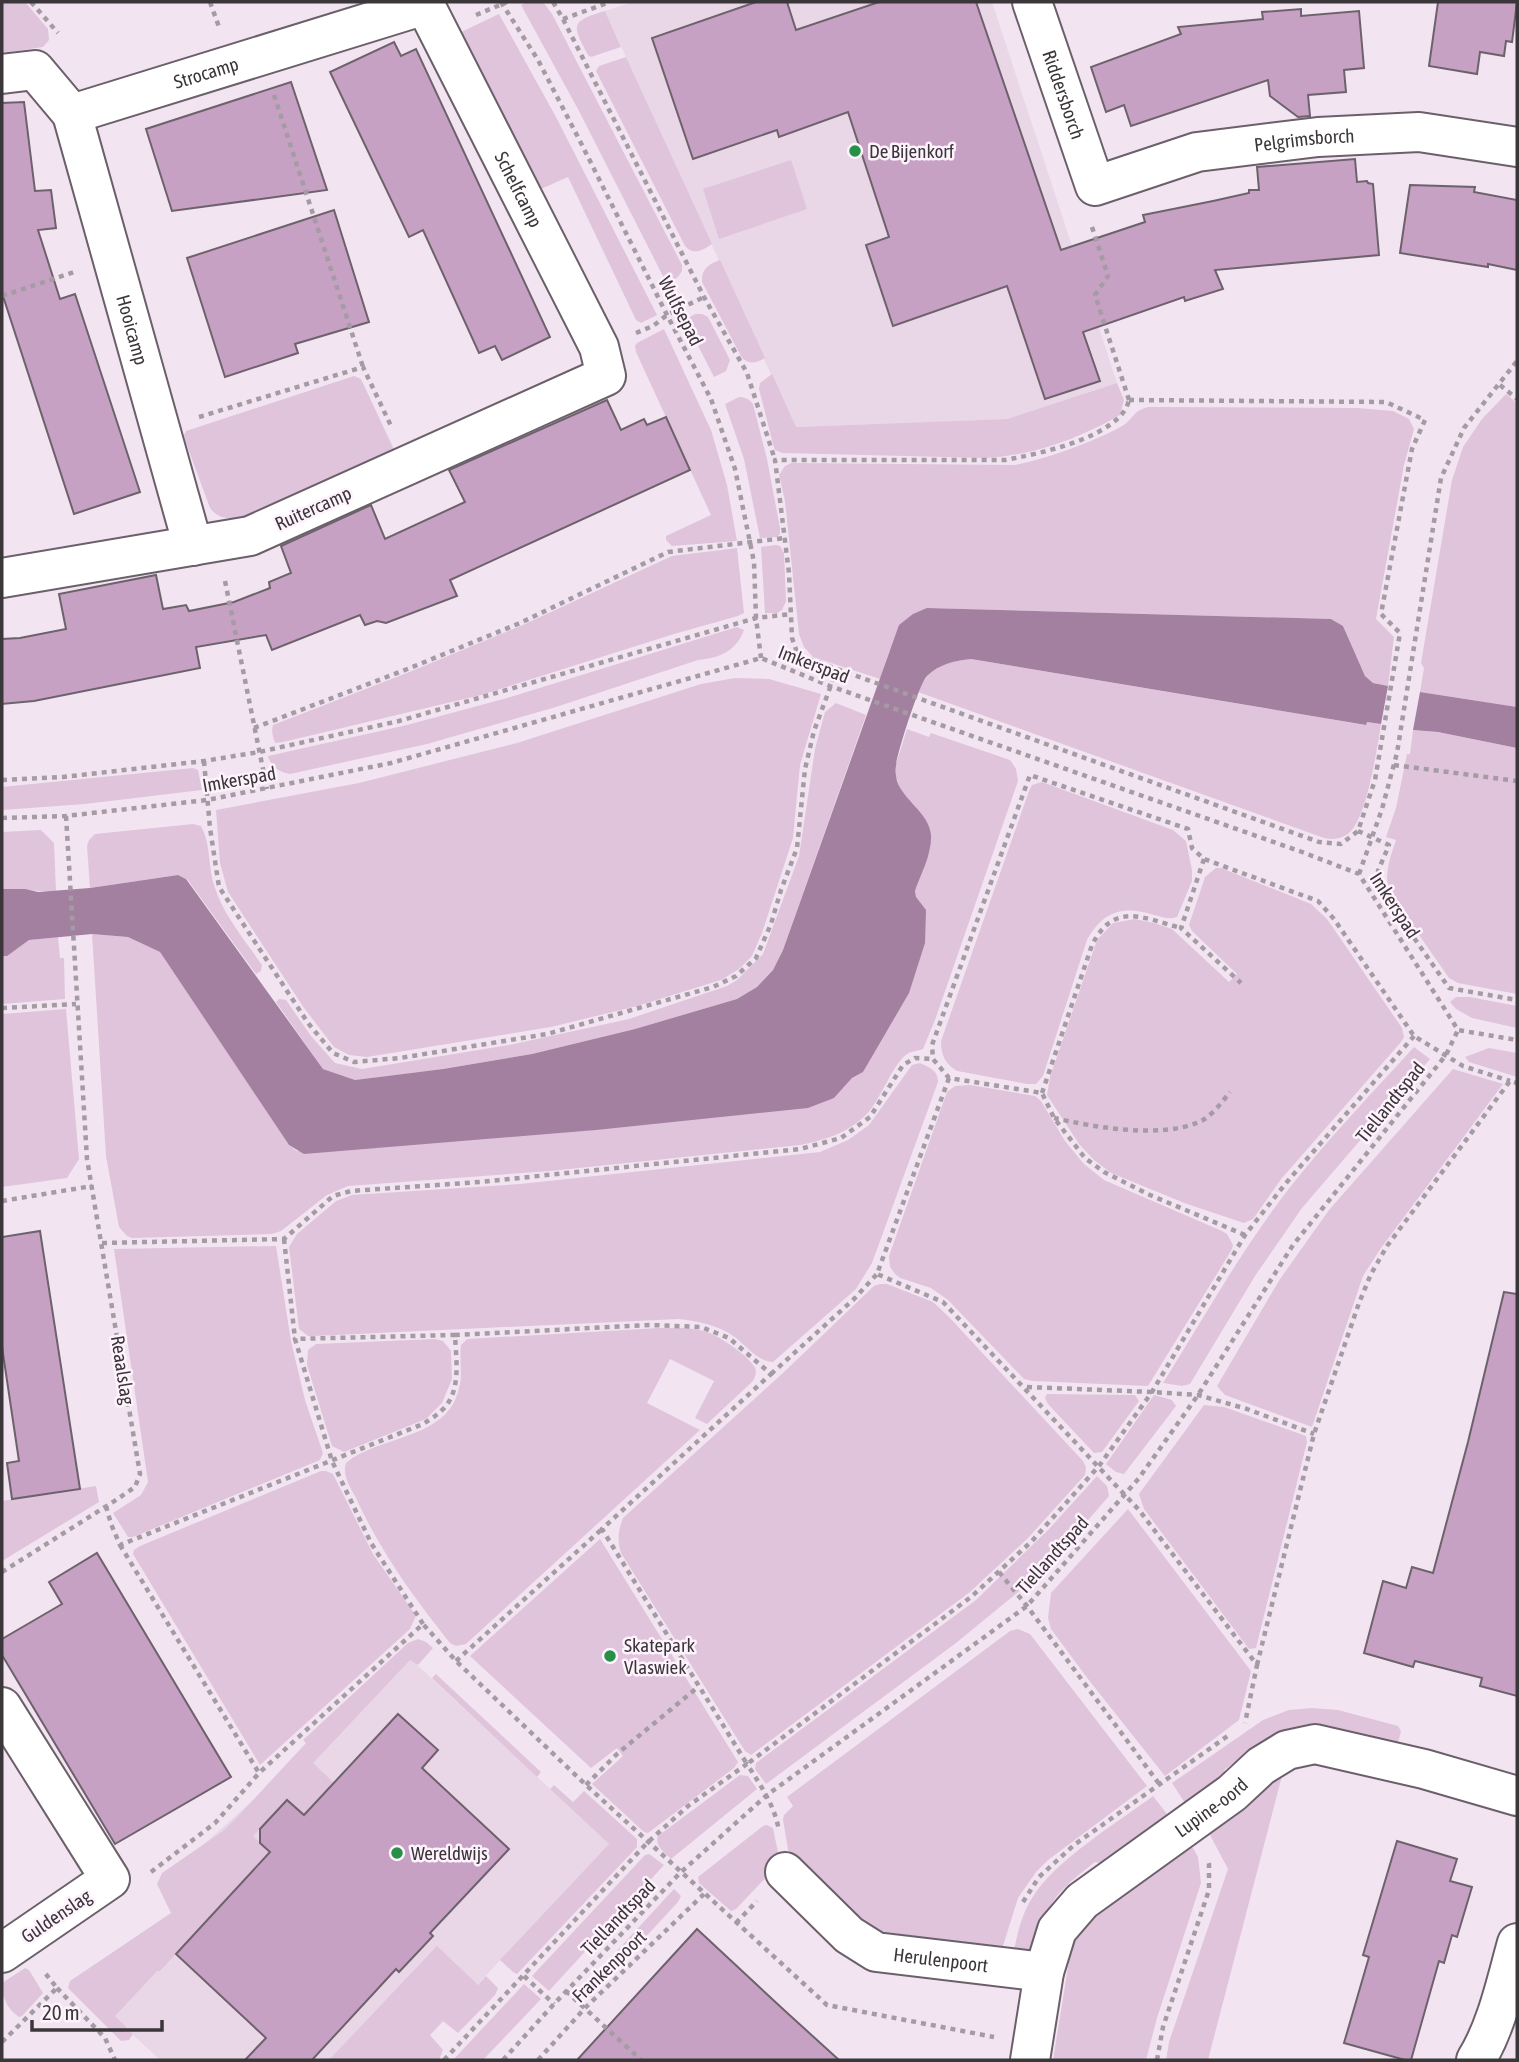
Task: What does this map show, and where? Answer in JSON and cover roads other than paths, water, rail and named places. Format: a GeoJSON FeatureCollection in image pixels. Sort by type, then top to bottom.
{"type":"FeatureCollection","features":[{"type":"Feature","properties":{"kind":"street","name":"Riddersborch"},"geometry":{"type":"LineString","coordinates":[[1032,2],[1095,186]]}},
{"type":"Feature","properties":{"kind":"street","name":"Strocamp"},"geometry":{"type":"LineString","coordinates":[[72,114],[425,5]]}},
{"type":"Feature","properties":{"kind":"street","name":"Schelfcamp"},"geometry":{"type":"LineString","coordinates":[[425,5],[603,362]]}},
{"type":"Feature","properties":{"kind":"street"},"geometry":{"type":"LineString","coordinates":[[2,74],[35,70],[72,114]]}},
{"type":"Feature","properties":{"kind":"street","name":"Hooicamp"},"geometry":{"type":"LineString","coordinates":[[72,114],[162,429],[205,544]]}},
{"type":"Feature","properties":{"kind":"street","name":"Pelgrimsborch"},"geometry":{"type":"LineString","coordinates":[[1095,186],[1196,152],[1318,137],[1419,132],[1517,146]]}},
{"type":"Feature","properties":{"kind":"street","name":"Ruitercamp"},"geometry":{"type":"LineString","coordinates":[[2,578],[250,536],[410,465],[603,362]]}},
{"type":"Feature","properties":{"kind":"street","name":"Guldenslag"},"geometry":{"type":"LineString","coordinates":[[2,1707],[110,1879],[2,1953]]}},
{"type":"Feature","properties":{"kind":"street","name":"Lupine-oord"},"geometry":{"type":"LineString","coordinates":[[1030,2060],[1044,1972],[1057,1930],[1082,1901],[1232,1793],[1261,1766],[1287,1750],[1315,1744],[1424,1769],[1517,1796]]}},
{"type":"Feature","properties":{"kind":"street","name":"Herulenpoort"},"geometry":{"type":"LineString","coordinates":[[785,1872],[849,1935],[876,1952],[1044,1972]]}},
{"type":"Feature","properties":{"kind":"street"},"geometry":{"type":"LineString","coordinates":[[1476,2060],[1502,1999],[1517,1943]]}},
{"type":"Feature","properties":{"kind":"place","name":"De Bijenkorf"},"geometry":{"type":"Point","coordinates":[855,151]}},
{"type":"Feature","properties":{"kind":"place","name":"Skatepark Vlaswiek"},"geometry":{"type":"Point","coordinates":[610,1656]}},
{"type":"Feature","properties":{"kind":"place","name":"Wereldwijs"},"geometry":{"type":"Point","coordinates":[397,1853]}}]}
